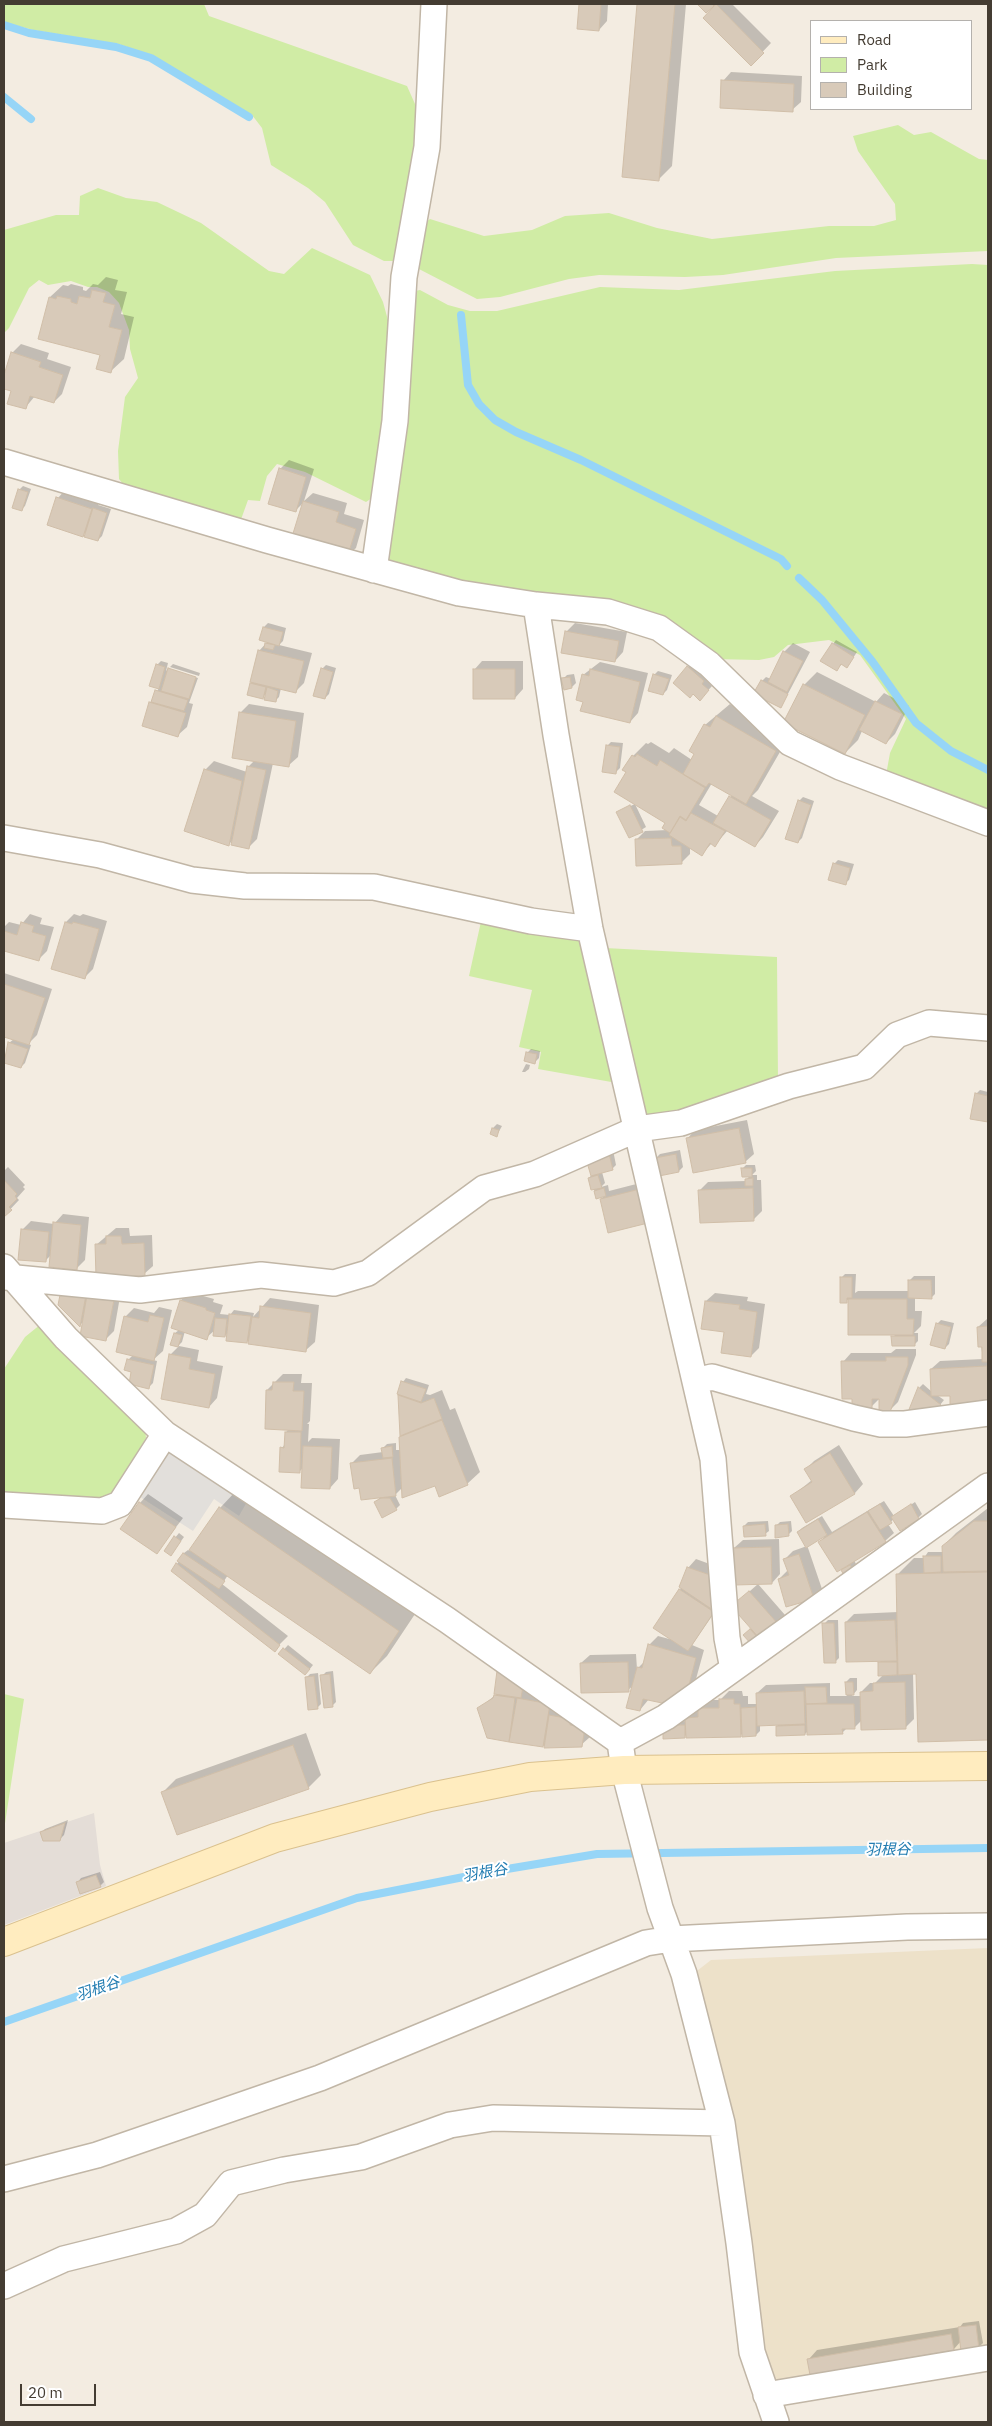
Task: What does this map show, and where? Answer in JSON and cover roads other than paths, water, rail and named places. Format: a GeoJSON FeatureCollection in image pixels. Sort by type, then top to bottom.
{"type":"FeatureCollection","features":[{"type":"Feature","properties":{"kind":"street"},"geometry":{"type":"LineString","coordinates":[[374,570],[395,421],[404,276],[427,147],[434,4]]}},
{"type":"Feature","properties":{"kind":"street"},"geometry":{"type":"LineString","coordinates":[[4,462],[459,593],[608,612],[659,628],[709,664],[790,743],[840,767],[988,823]]}},
{"type":"Feature","properties":{"kind":"street"},"geometry":{"type":"LineString","coordinates":[[536,604],[556,735],[590,928],[714,1459],[727,1638],[733,1669]]}},
{"type":"Feature","properties":{"kind":"street"},"geometry":{"type":"LineString","coordinates":[[4,838],[100,855],[192,880],[245,886],[374,887],[531,921],[590,928]]}},
{"type":"Feature","properties":{"kind":"street"},"geometry":{"type":"LineString","coordinates":[[7,1274],[140,1290],[261,1275],[334,1283],[368,1273],[484,1188],[535,1174],[637,1128],[680,1123],[789,1086],[864,1067],[896,1035],[929,1023],[988,1028]]}},
{"type":"Feature","properties":{"kind":"street"},"geometry":{"type":"LineString","coordinates":[[7,1274],[66,1338],[165,1434],[447,1620],[620,1742],[627,1780],[660,1908],[684,1974],[722,2124],[752,2352],[776,2422]]}},
{"type":"Feature","properties":{"kind":"street"},"geometry":{"type":"LineString","coordinates":[[696,1380],[712,1377],[881,1424],[905,1424],[988,1413]]}},
{"type":"Feature","properties":{"kind":"street"},"geometry":{"type":"LineString","coordinates":[[4,1505],[102,1511],[120,1504],[165,1434]]}},
{"type":"Feature","properties":{"kind":"street"},"geometry":{"type":"LineString","coordinates":[[620,1742],[666,1717],[988,1486]]}},
{"type":"Feature","properties":{"kind":"street"},"geometry":{"type":"LineString","coordinates":[[4,1942],[275,1838],[430,1797],[530,1777],[627,1780],[988,1766]]}},
{"type":"Feature","properties":{"kind":"street"},"geometry":{"type":"LineString","coordinates":[[4,2179],[97,2154],[320,2078],[646,1943],[671,1939],[907,1927],[988,1926]]}},
{"type":"Feature","properties":{"kind":"street"},"geometry":{"type":"LineString","coordinates":[[4,2286],[64,2259],[176,2231],[204,2215],[231,2184],[284,2170],[361,2157],[450,2125],[493,2118],[722,2124]]}},
{"type":"Feature","properties":{"kind":"street"},"geometry":{"type":"LineString","coordinates":[[766,2395],[988,2358]]}},
{"type":"Feature","properties":{"kind":"waterway"},"geometry":{"type":"LineString","coordinates":[[4,25],[29,33],[116,47],[151,58],[249,117]]}},
{"type":"Feature","properties":{"kind":"waterway"},"geometry":{"type":"LineString","coordinates":[[4,97],[31,119]]}},
{"type":"Feature","properties":{"kind":"waterway"},"geometry":{"type":"LineString","coordinates":[[461,315],[468,385],[479,404],[495,420],[516,432],[581,460],[781,559],[787,566]]}},
{"type":"Feature","properties":{"kind":"waterway"},"geometry":{"type":"LineString","coordinates":[[799,578],[822,600],[872,661],[916,723],[951,751],[988,770]]}},
{"type":"Feature","properties":{"kind":"waterway","name":"羽根谷"},"geometry":{"type":"LineString","coordinates":[[4,2022],[357,1898],[489,1872],[597,1854],[988,1848]]}}]}
